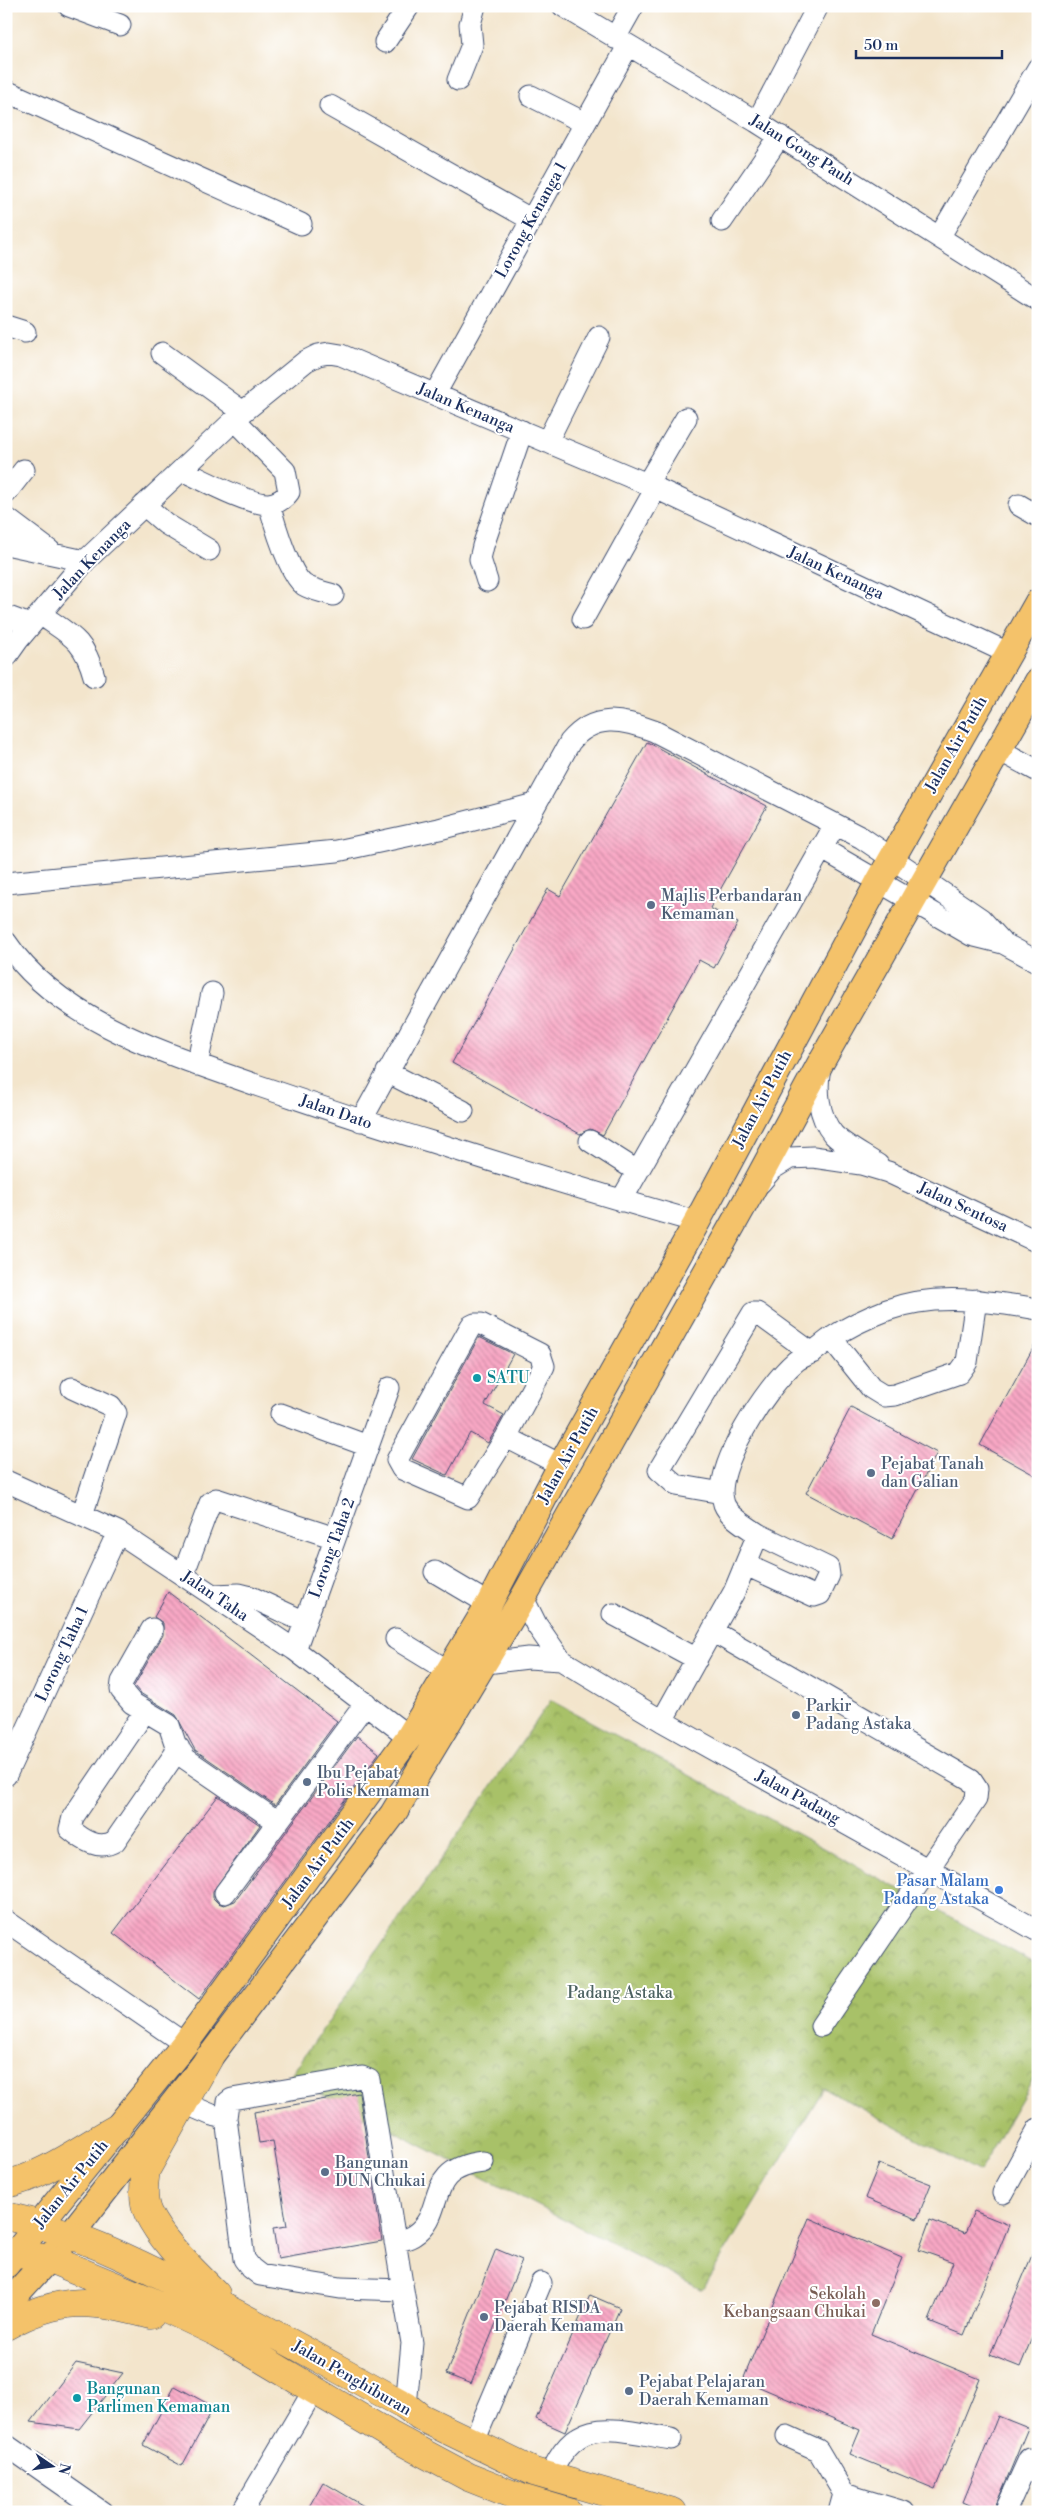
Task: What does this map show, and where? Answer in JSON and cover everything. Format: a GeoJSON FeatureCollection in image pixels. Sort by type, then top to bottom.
{"type":"FeatureCollection","features":[{"type":"Feature","properties":{"kind":"highway"},"geometry":{"type":"LineString","coordinates":[[209,2058],[146,2170],[144,2189],[147,2212],[225,2321]]}},
{"type":"Feature","properties":{"kind":"highway"},"geometry":{"type":"LineString","coordinates":[[6,2184],[18,2182],[41,2171],[117,2128]]}},
{"type":"Feature","properties":{"kind":"highway","name":"Jalan Penghiburan"},"geometry":{"type":"LineString","coordinates":[[6,2216],[39,2223],[150,2269],[225,2321],[314,2390],[390,2435],[468,2477],[524,2499],[568,2512]]}},
{"type":"Feature","properties":{"kind":"highway","name":"Jalan Penghiburan"},"geometry":{"type":"LineString","coordinates":[[10,2257],[50,2259],[104,2280],[225,2321],[406,2406],[420,2417],[534,2472],[673,2512]]}},
{"type":"Feature","properties":{"kind":"highway"},"geometry":{"type":"LineString","coordinates":[[6,2326],[24,2316],[60,2304],[94,2302],[130,2309],[225,2321]]}},
{"type":"Feature","properties":{"kind":"main road","name":"Jalan Air Putih"},"geometry":{"type":"LineString","coordinates":[[10,2257],[184,2044],[409,1737],[450,1672],[489,1604],[561,1465],[697,1222],[878,882],[1038,602]]}},
{"type":"Feature","properties":{"kind":"main road","name":"Jalan Air Putih"},"geometry":{"type":"LineString","coordinates":[[6,2304],[50,2259],[70,2235],[209,2058],[394,1814],[486,1663],[523,1598],[750,1194],[820,1064],[1038,681]]}},
{"type":"Feature","properties":{"kind":"street"},"geometry":{"type":"LineString","coordinates":[[69,6],[120,25]]}},
{"type":"Feature","properties":{"kind":"street"},"geometry":{"type":"LineString","coordinates":[[385,42],[409,6]]}},
{"type":"Feature","properties":{"kind":"street"},"geometry":{"type":"LineString","coordinates":[[458,80],[472,45],[470,24],[475,6]]}},
{"type":"Feature","properties":{"kind":"street","name":"Jalan Gong Pauh"},"geometry":{"type":"LineString","coordinates":[[563,6],[780,136],[1038,300]]}},
{"type":"Feature","properties":{"kind":"street","name":"Lorong Kenanga 1"},"geometry":{"type":"LineString","coordinates":[[435,394],[585,123],[621,42],[633,6]]}},
{"type":"Feature","properties":{"kind":"street"},"geometry":{"type":"LineString","coordinates":[[757,122],[818,6]]}},
{"type":"Feature","properties":{"kind":"street"},"geometry":{"type":"LineString","coordinates":[[940,236],[1038,68]]}},
{"type":"Feature","properties":{"kind":"street"},"geometry":{"type":"LineString","coordinates":[[6,91],[301,224]]}},
{"type":"Feature","properties":{"kind":"street"},"geometry":{"type":"LineString","coordinates":[[531,96],[585,123]]}},
{"type":"Feature","properties":{"kind":"street"},"geometry":{"type":"LineString","coordinates":[[330,106],[532,220]]}},
{"type":"Feature","properties":{"kind":"street"},"geometry":{"type":"LineString","coordinates":[[722,221],[780,136]]}},
{"type":"Feature","properties":{"kind":"street"},"geometry":{"type":"LineString","coordinates":[[547,442],[599,337]]}},
{"type":"Feature","properties":{"kind":"street"},"geometry":{"type":"LineString","coordinates":[[162,353],[239,416],[285,471],[289,492],[284,499],[269,504],[217,487],[182,470]]}},
{"type":"Feature","properties":{"kind":"street","name":"Jalan Kenanga"},"geometry":{"type":"LineString","coordinates":[[6,657],[85,561],[239,416],[306,361],[318,355],[329,353],[341,355],[651,486],[1008,653]]}},
{"type":"Feature","properties":{"kind":"street"},"geometry":{"type":"LineString","coordinates":[[583,619],[686,418]]}},
{"type":"Feature","properties":{"kind":"street"},"geometry":{"type":"LineString","coordinates":[[487,582],[480,559],[483,546],[522,431]]}},
{"type":"Feature","properties":{"kind":"street"},"geometry":{"type":"LineString","coordinates":[[6,493],[24,470]]}},
{"type":"Feature","properties":{"kind":"street"},"geometry":{"type":"LineString","coordinates":[[269,504],[278,534],[297,577],[304,585],[334,594]]}},
{"type":"Feature","properties":{"kind":"street"},"geometry":{"type":"LineString","coordinates":[[1019,505],[1038,516]]}},
{"type":"Feature","properties":{"kind":"street"},"geometry":{"type":"LineString","coordinates":[[144,506],[166,524],[209,550]]}},
{"type":"Feature","properties":{"kind":"street"},"geometry":{"type":"LineString","coordinates":[[6,518],[54,554]]}},
{"type":"Feature","properties":{"kind":"street"},"geometry":{"type":"LineString","coordinates":[[6,544],[85,561]]}},
{"type":"Feature","properties":{"kind":"street"},"geometry":{"type":"LineString","coordinates":[[6,616],[35,620],[79,641],[89,654],[94,676]]}},
{"type":"Feature","properties":{"kind":"street"},"geometry":{"type":"LineString","coordinates":[[361,1121],[386,1072],[570,742],[580,730],[593,723],[622,722],[654,731],[862,838],[891,859],[918,892]]}},
{"type":"Feature","properties":{"kind":"street"},"geometry":{"type":"LineString","coordinates":[[999,750],[1036,767]]}},
{"type":"Feature","properties":{"kind":"street"},"geometry":{"type":"LineString","coordinates":[[6,883],[337,851],[439,829],[535,804]]}},
{"type":"Feature","properties":{"kind":"street"},"geometry":{"type":"LineString","coordinates":[[621,1200],[835,825]]}},
{"type":"Feature","properties":{"kind":"street"},"geometry":{"type":"LineString","coordinates":[[821,848],[878,882],[918,892],[981,919],[1003,943],[1038,962]]}},
{"type":"Feature","properties":{"kind":"street","name":"Jalan Dato"},"geometry":{"type":"LineString","coordinates":[[6,942],[20,963],[46,986],[86,1014],[126,1036],[197,1065],[361,1121],[697,1222]]}},
{"type":"Feature","properties":{"kind":"street"},"geometry":{"type":"LineString","coordinates":[[197,1065],[212,992]]}},
{"type":"Feature","properties":{"kind":"street"},"geometry":{"type":"LineString","coordinates":[[820,1064],[818,1096],[828,1125],[834,1135],[888,1172]]}},
{"type":"Feature","properties":{"kind":"street"},"geometry":{"type":"LineString","coordinates":[[386,1072],[463,1111]]}},
{"type":"Feature","properties":{"kind":"street"},"geometry":{"type":"LineString","coordinates":[[590,1141],[638,1171]]}},
{"type":"Feature","properties":{"kind":"street"},"geometry":{"type":"LineString","coordinates":[[750,1194],[772,1169],[790,1158],[828,1159],[888,1172]]}},
{"type":"Feature","properties":{"kind":"street","name":"Jalan Sentosa"},"geometry":{"type":"LineString","coordinates":[[888,1172],[1038,1242]]}},
{"type":"Feature","properties":{"kind":"street"},"geometry":{"type":"LineString","coordinates":[[746,1565],[814,1596],[820,1594],[828,1576],[828,1568],[758,1534],[738,1520],[725,1506],[722,1493],[734,1450],[755,1410],[776,1382],[796,1361],[812,1353],[831,1338],[889,1310],[927,1301],[976,1300],[1038,1309]]}},
{"type":"Feature","properties":{"kind":"street"},"geometry":{"type":"LineString","coordinates":[[831,1338],[872,1388],[884,1396],[895,1395],[959,1373],[967,1362],[976,1300]]}},
{"type":"Feature","properties":{"kind":"street"},"geometry":{"type":"LineString","coordinates":[[722,1493],[676,1485],[659,1470],[753,1313],[757,1313],[812,1353]]}},
{"type":"Feature","properties":{"kind":"street"},"geometry":{"type":"LineString","coordinates":[[475,1324],[481,1324],[540,1354],[544,1360],[544,1366],[506,1437],[468,1498],[402,1469],[397,1460],[471,1326],[475,1324]]}},
{"type":"Feature","properties":{"kind":"street"},"geometry":{"type":"LineString","coordinates":[[72,1388],[111,1406],[116,1413],[82,1515]]}},
{"type":"Feature","properties":{"kind":"street","name":"Lorong Taha 2"},"geometry":{"type":"LineString","coordinates":[[295,1650],[388,1388]]}},
{"type":"Feature","properties":{"kind":"street"},"geometry":{"type":"LineString","coordinates":[[281,1414],[368,1446]]}},
{"type":"Feature","properties":{"kind":"street"},"geometry":{"type":"LineString","coordinates":[[506,1437],[561,1465]]}},
{"type":"Feature","properties":{"kind":"street","name":"Jalan Taha"},"geometry":{"type":"LineString","coordinates":[[6,1481],[118,1532],[295,1650],[409,1737]]}},
{"type":"Feature","properties":{"kind":"street"},"geometry":{"type":"LineString","coordinates":[[183,1575],[210,1503],[216,1499],[335,1538]]}},
{"type":"Feature","properties":{"kind":"street","name":"Lorong Taha 1"},"geometry":{"type":"LineString","coordinates":[[6,1775],[118,1532]]}},
{"type":"Feature","properties":{"kind":"street"},"geometry":{"type":"LineString","coordinates":[[662,1721],[734,1592],[758,1534]]}},
{"type":"Feature","properties":{"kind":"street"},"geometry":{"type":"LineString","coordinates":[[435,1572],[489,1604]]}},
{"type":"Feature","properties":{"kind":"street"},"geometry":{"type":"LineString","coordinates":[[213,1595],[239,1594],[251,1597],[305,1622]]}},
{"type":"Feature","properties":{"kind":"street"},"geometry":{"type":"LineString","coordinates":[[523,1598],[536,1624],[561,1660]]}},
{"type":"Feature","properties":{"kind":"street"},"geometry":{"type":"LineString","coordinates":[[613,1614],[696,1658]]}},
{"type":"Feature","properties":{"kind":"street"},"geometry":{"type":"LineString","coordinates":[[152,1629],[122,1682],[121,1690],[132,1703],[169,1725],[179,1748],[186,1758],[278,1822]]}},
{"type":"Feature","properties":{"kind":"street"},"geometry":{"type":"LineString","coordinates":[[712,1631],[971,1780],[977,1789],[976,1799],[821,2026]]}},
{"type":"Feature","properties":{"kind":"street"},"geometry":{"type":"LineString","coordinates":[[396,1639],[450,1672]]}},
{"type":"Feature","properties":{"kind":"street"},"geometry":{"type":"LineString","coordinates":[[486,1663],[528,1658],[561,1660]]}},
{"type":"Feature","properties":{"kind":"street","name":"Jalan Padang"},"geometry":{"type":"LineString","coordinates":[[561,1660],[662,1721],[1038,1931]]}},
{"type":"Feature","properties":{"kind":"street"},"geometry":{"type":"LineString","coordinates":[[225,1893],[366,1703]]}},
{"type":"Feature","properties":{"kind":"street"},"geometry":{"type":"LineString","coordinates":[[145,1711],[73,1817],[70,1828],[82,1838],[101,1846],[107,1847],[115,1842],[179,1748]]}},
{"type":"Feature","properties":{"kind":"street"},"geometry":{"type":"LineString","coordinates":[[6,1921],[184,2044]]}},
{"type":"Feature","properties":{"kind":"street"},"geometry":{"type":"LineString","coordinates":[[403,2290],[340,2288],[260,2274],[251,2268],[244,2259],[226,2118],[227,2104],[232,2099],[353,2078],[362,2077],[369,2080],[412,2343],[406,2406]]}},
{"type":"Feature","properties":{"kind":"street"},"geometry":{"type":"LineString","coordinates":[[184,2103],[212,2115],[226,2118]]}},
{"type":"Feature","properties":{"kind":"street"},"geometry":{"type":"LineString","coordinates":[[1003,2193],[1038,2129]]}},
{"type":"Feature","properties":{"kind":"street"},"geometry":{"type":"LineString","coordinates":[[396,2242],[414,2235],[426,2222],[445,2179],[454,2169],[466,2164],[482,2162]]}},
{"type":"Feature","properties":{"kind":"street"},"geometry":{"type":"LineString","coordinates":[[473,2444],[541,2283]]}},
{"type":"Feature","properties":{"kind":"street"},"geometry":{"type":"LineString","coordinates":[[242,2512],[314,2390]]}},
{"type":"Feature","properties":{"kind":"street"},"geometry":{"type":"LineString","coordinates":[[550,2477],[558,2456],[567,2444],[590,2430],[617,2430],[671,2440]]}},
{"type":"Feature","properties":{"kind":"street"},"geometry":{"type":"LineString","coordinates":[[787,2436],[818,2450],[842,2503],[904,2512]]}},
{"type":"Feature","properties":{"kind":"street"},"geometry":{"type":"LineString","coordinates":[[6,2445],[102,2512]]}},
{"type":"Feature","properties":{"kind":"street"},"geometry":{"type":"LineString","coordinates":[[1005,2512],[1029,2459]]}},
{"type":"Feature","properties":{"kind":"green space","name":"Padang Astaka"},"geometry":{"type":"Polygon","coordinates":[[[551,1700],[1038,1965],[1038,2071],[979,2172],[824,2088],[702,2290],[289,2078],[551,1700]]]}},
{"type":"Feature","properties":{"kind":"building"},"geometry":{"type":"Polygon","coordinates":[[[647,742],[767,806],[710,908],[738,923],[714,968],[699,960],[603,1135],[590,1129],[580,1134],[452,1063],[548,889],[560,896],[647,742]]]}},
{"type":"Feature","properties":{"kind":"building","name":"SATU"},"geometry":{"type":"Polygon","coordinates":[[[479,1337],[513,1354],[485,1405],[504,1415],[488,1443],[470,1433],[447,1475],[412,1459],[479,1337]]]}},
{"type":"Feature","properties":{"kind":"building"},"geometry":{"type":"Polygon","coordinates":[[[1038,1339],[1038,1477],[980,1445],[1038,1339]]]}},
{"type":"Feature","properties":{"kind":"building","name":"Pejabat Tanah dan Galian"},"geometry":{"type":"Polygon","coordinates":[[[851,1407],[937,1453],[892,1539],[806,1493],[851,1407]]]}},
{"type":"Feature","properties":{"kind":"building"},"geometry":{"type":"Polygon","coordinates":[[[168,1592],[337,1721],[275,1805],[195,1750],[176,1715],[140,1693],[134,1686],[163,1635],[163,1623],[154,1617],[168,1592]]]}},
{"type":"Feature","properties":{"kind":"building"},"geometry":{"type":"Polygon","coordinates":[[[357,1736],[379,1753],[199,1999],[113,1933],[218,1796],[260,1825],[213,1891],[213,1898],[218,1903],[224,1905],[235,1901],[357,1736]]]}},
{"type":"Feature","properties":{"kind":"building","name":"Bangunan DUN Chukai"},"geometry":{"type":"Polygon","coordinates":[[[359,2093],[382,2241],[278,2259],[273,2228],[287,2226],[273,2141],[259,2143],[254,2112],[359,2093]]]}},
{"type":"Feature","properties":{"kind":"building"},"geometry":{"type":"Polygon","coordinates":[[[879,2164],[931,2184],[917,2219],[865,2198],[879,2164]]]}},
{"type":"Feature","properties":{"kind":"building"},"geometry":{"type":"Polygon","coordinates":[[[974,2211],[1009,2225],[964,2335],[929,2321],[953,2262],[919,2250],[930,2220],[965,2233],[974,2211]]]}},
{"type":"Feature","properties":{"kind":"building"},"geometry":{"type":"Polygon","coordinates":[[[809,2218],[902,2258],[871,2334],[980,2379],[935,2489],[850,2454],[860,2430],[743,2380],[809,2218]]]}},
{"type":"Feature","properties":{"kind":"building"},"geometry":{"type":"Polygon","coordinates":[[[1038,2241],[1038,2323],[1020,2367],[990,2355],[1038,2241]]]}},
{"type":"Feature","properties":{"kind":"building","name":"Pejabat RISDA Daerah Kemaman"},"geometry":{"type":"Polygon","coordinates":[[[496,2249],[522,2260],[471,2384],[446,2374],[496,2249]]]}},
{"type":"Feature","properties":{"kind":"building"},"geometry":{"type":"Polygon","coordinates":[[[590,2295],[620,2308],[565,2432],[536,2419],[590,2295]]]}},
{"type":"Feature","properties":{"kind":"building","name":"Bangunan Parlimen Kemaman"},"geometry":{"type":"Polygon","coordinates":[[[76,2363],[123,2373],[79,2429],[31,2422],[76,2363]]]}},
{"type":"Feature","properties":{"kind":"building"},"geometry":{"type":"Polygon","coordinates":[[[175,2386],[214,2407],[182,2466],[143,2445],[175,2386]]]}},
{"type":"Feature","properties":{"kind":"building"},"geometry":{"type":"Polygon","coordinates":[[[998,2416],[1028,2428],[993,2512],[986,2512],[963,2502],[998,2416]]]}},
{"type":"Feature","properties":{"kind":"building"},"geometry":{"type":"Polygon","coordinates":[[[323,2482],[374,2512],[306,2512],[323,2482]]]}},
{"type":"Feature","properties":{"kind":"place","name":"Majlis Perbandaran Kemaman"},"geometry":{"type":"Point","coordinates":[651,905]}},
{"type":"Feature","properties":{"kind":"place","name":"SATU"},"geometry":{"type":"Point","coordinates":[477,1378]}},
{"type":"Feature","properties":{"kind":"place","name":"Pejabat Tanah dan Galian"},"geometry":{"type":"Point","coordinates":[871,1473]}},
{"type":"Feature","properties":{"kind":"place","name":"Parkir Padang Astaka"},"geometry":{"type":"Point","coordinates":[796,1715]}},
{"type":"Feature","properties":{"kind":"place","name":"Ibu Pejabat Polis Kemaman"},"geometry":{"type":"Point","coordinates":[307,1782]}},
{"type":"Feature","properties":{"kind":"place","name":"Pasar Malam Padang Astaka"},"geometry":{"type":"Point","coordinates":[999,1890]}},
{"type":"Feature","properties":{"kind":"place","name":"Bangunan DUN Chukai"},"geometry":{"type":"Point","coordinates":[325,2172]}},
{"type":"Feature","properties":{"kind":"place","name":"Sekolah Kebangsaan Chukai"},"geometry":{"type":"Point","coordinates":[876,2303]}},
{"type":"Feature","properties":{"kind":"place","name":"Pejabat RISDA Daerah Kemaman"},"geometry":{"type":"Point","coordinates":[484,2317]}},
{"type":"Feature","properties":{"kind":"place","name":"Pejabat Pelajaran Daerah Kemaman"},"geometry":{"type":"Point","coordinates":[629,2391]}},
{"type":"Feature","properties":{"kind":"place","name":"Bangunan Parlimen Kemaman"},"geometry":{"type":"Point","coordinates":[77,2398]}}]}
